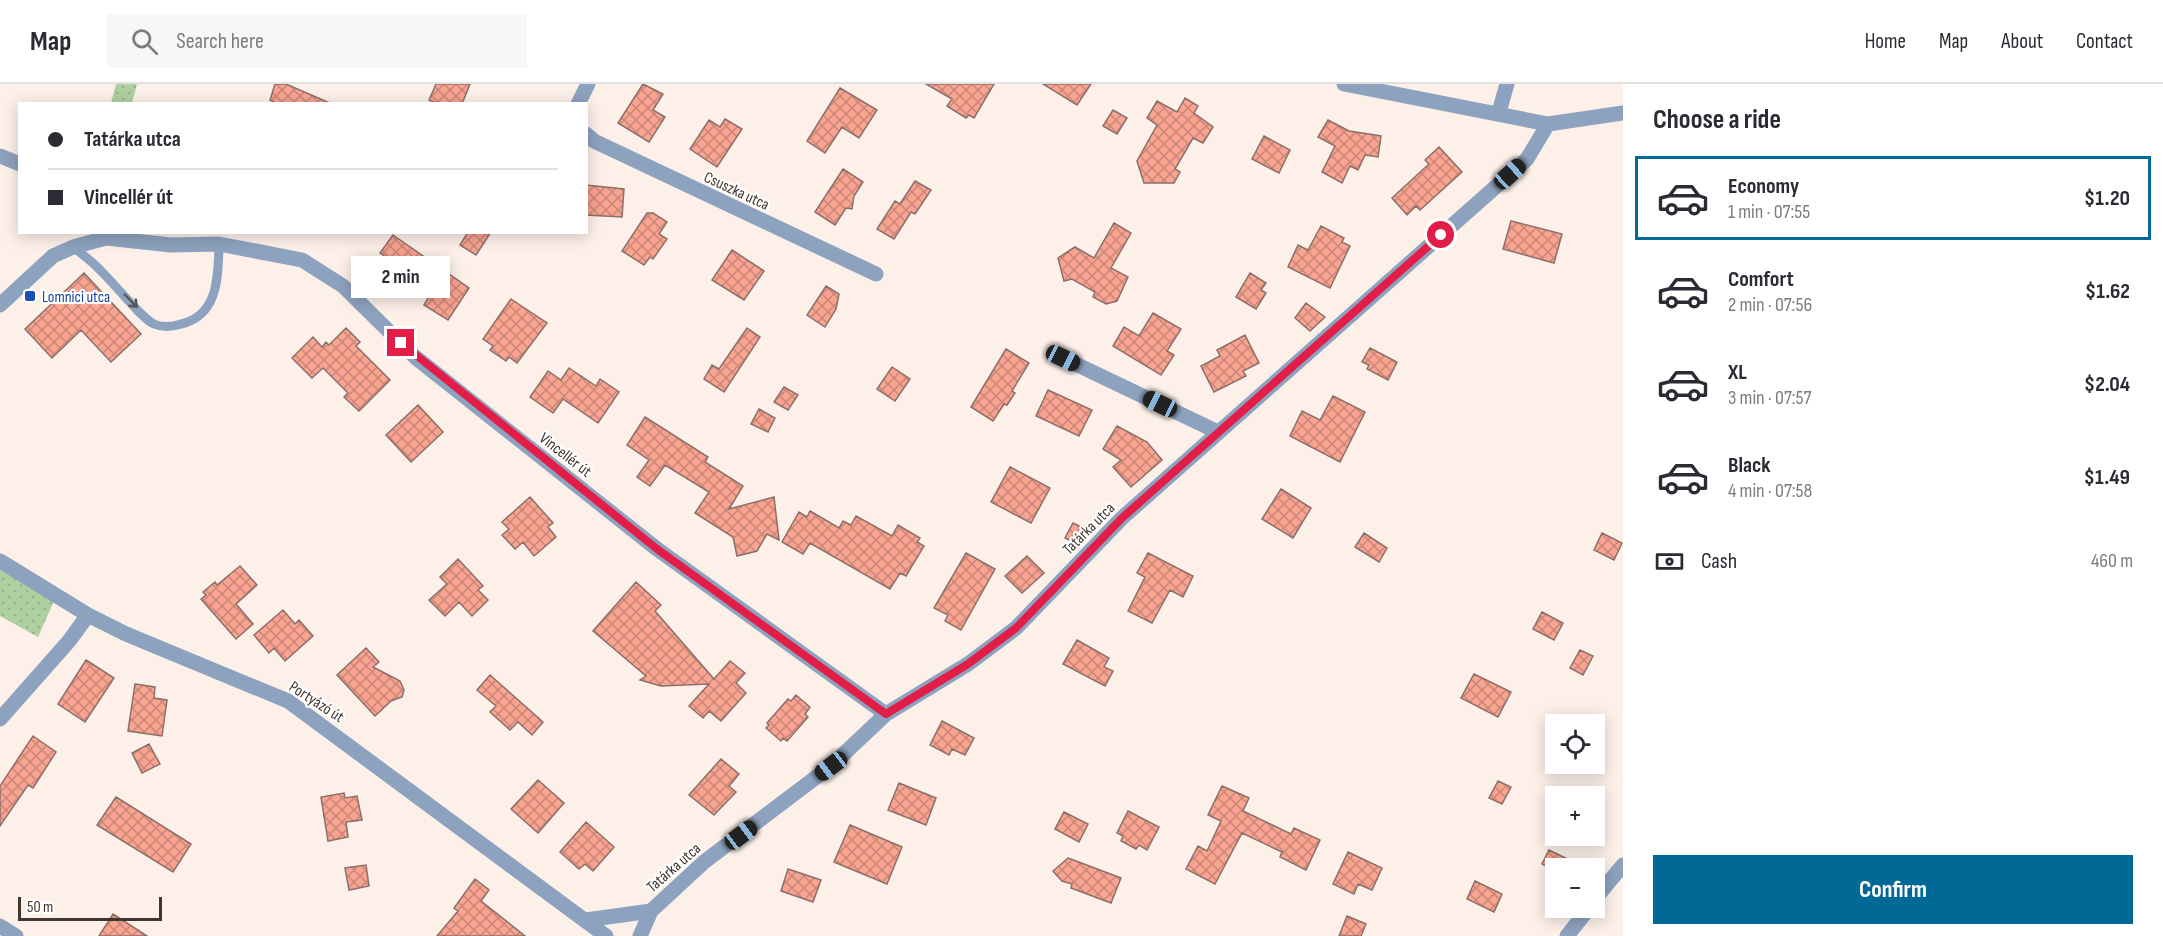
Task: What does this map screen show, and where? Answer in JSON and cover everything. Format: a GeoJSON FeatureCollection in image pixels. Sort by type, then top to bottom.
{"type":"FeatureCollection","features":[{"type":"Feature","properties":{"kind":"street"},"geometry":{"type":"LineString","coordinates":[[579,102],[588,84]]}},
{"type":"Feature","properties":{"kind":"street"},"geometry":{"type":"LineString","coordinates":[[1344,84],[1499,112],[1548,124],[1623,113]]}},
{"type":"Feature","properties":{"kind":"street"},"geometry":{"type":"LineString","coordinates":[[1499,112],[1507,84]]}},
{"type":"Feature","properties":{"kind":"street","name":"Tatárka utca"},"geometry":{"type":"LineString","coordinates":[[640,936],[651,911],[704,862],[831,766],[886,714],[968,664],[1016,628],[1122,518],[1527,159],[1548,124]]}},
{"type":"Feature","properties":{"kind":"street","name":"Csuszka utca"},"geometry":{"type":"LineString","coordinates":[[588,136],[662,176],[876,274]]}},
{"type":"Feature","properties":{"kind":"street"},"geometry":{"type":"LineString","coordinates":[[0,156],[18,163]]}},
{"type":"Feature","properties":{"kind":"street","name":"Vincellér út"},"geometry":{"type":"LineString","coordinates":[[0,305],[71,240],[106,238],[171,245],[219,244],[294,258],[326,273],[415,357],[657,549],[886,714]]}},
{"type":"Feature","properties":{"kind":"street"},"geometry":{"type":"LineString","coordinates":[[1063,358],[1218,432]]}},
{"type":"Feature","properties":{"kind":"street","name":"Portyázó út"},"geometry":{"type":"LineString","coordinates":[[0,561],[87,615],[126,634],[288,701],[606,936]]}},
{"type":"Feature","properties":{"kind":"street"},"geometry":{"type":"LineString","coordinates":[[0,719],[69,641],[87,615]]}},
{"type":"Feature","properties":{"kind":"street"},"geometry":{"type":"LineString","coordinates":[[1605,887],[1623,865]]}},
{"type":"Feature","properties":{"kind":"street"},"geometry":{"type":"LineString","coordinates":[[586,920],[651,911]]}},
{"type":"Feature","properties":{"kind":"street"},"geometry":{"type":"LineString","coordinates":[[1567,936],[1581,918]]}},
{"type":"Feature","properties":{"kind":"street"},"geometry":{"type":"LineString","coordinates":[[0,926],[16,936]]}},
{"type":"Feature","properties":{"kind":"lane"},"geometry":{"type":"LineString","coordinates":[[71,240],[152,323],[170,327],[190,322],[206,310],[215,295],[218,280],[219,244]]}},
{"type":"Feature","properties":{"kind":"green space"},"geometry":{"type":"Polygon","coordinates":[[[116,84],[137,84],[132,102],[111,102],[116,84]]]}},
{"type":"Feature","properties":{"kind":"green space"},"geometry":{"type":"Polygon","coordinates":[[[0,569],[54,601],[38,637],[0,616],[0,569]]]}},
{"type":"Feature","properties":{"kind":"building"},"geometry":{"type":"Polygon","coordinates":[[[275,84],[286,84],[327,102],[274,102],[270,100],[275,84]]]}},
{"type":"Feature","properties":{"kind":"building"},"geometry":{"type":"Polygon","coordinates":[[[436,84],[470,84],[463,102],[429,100],[436,84]]]}},
{"type":"Feature","properties":{"kind":"building"},"geometry":{"type":"Polygon","coordinates":[[[643,84],[663,94],[653,110],[665,117],[649,142],[618,123],[643,84]]]}},
{"type":"Feature","properties":{"kind":"building"},"geometry":{"type":"Polygon","coordinates":[[[926,84],[994,84],[974,118],[969,115],[966,118],[947,106],[952,99],[926,84]]]}},
{"type":"Feature","properties":{"kind":"building"},"geometry":{"type":"Polygon","coordinates":[[[1043,84],[1091,84],[1077,105],[1043,84]]]}},
{"type":"Feature","properties":{"kind":"building"},"geometry":{"type":"Polygon","coordinates":[[[840,88],[877,110],[859,138],[842,127],[825,153],[807,141],[840,88]]]}},
{"type":"Feature","properties":{"kind":"building"},"geometry":{"type":"Polygon","coordinates":[[[1185,98],[1198,106],[1194,113],[1213,127],[1203,143],[1193,138],[1175,169],[1180,172],[1174,183],[1144,183],[1137,161],[1157,125],[1147,118],[1157,101],[1177,112],[1185,98]]]}},
{"type":"Feature","properties":{"kind":"building"},"geometry":{"type":"Polygon","coordinates":[[[1113,110],[1127,118],[1117,134],[1103,126],[1113,110]]]}},
{"type":"Feature","properties":{"kind":"building"},"geometry":{"type":"Polygon","coordinates":[[[725,119],[742,129],[717,167],[690,149],[709,120],[720,127],[725,119]]]}},
{"type":"Feature","properties":{"kind":"building"},"geometry":{"type":"Polygon","coordinates":[[[1328,120],[1349,131],[1381,136],[1378,157],[1365,155],[1358,170],[1350,166],[1342,183],[1322,172],[1335,146],[1318,137],[1328,120]]]}},
{"type":"Feature","properties":{"kind":"building"},"geometry":{"type":"Polygon","coordinates":[[[1264,136],[1290,150],[1279,173],[1252,159],[1264,136]]]}},
{"type":"Feature","properties":{"kind":"building"},"geometry":{"type":"Polygon","coordinates":[[[1439,147],[1462,172],[1420,210],[1416,206],[1407,215],[1392,198],[1429,164],[1425,160],[1439,147]]]}},
{"type":"Feature","properties":{"kind":"building"},"geometry":{"type":"Polygon","coordinates":[[[843,169],[863,182],[854,196],[852,209],[846,208],[835,225],[815,212],[843,169]]]}},
{"type":"Feature","properties":{"kind":"building"},"geometry":{"type":"Polygon","coordinates":[[[915,181],[931,190],[915,214],[911,212],[894,239],[877,229],[895,201],[900,204],[915,181]]]}},
{"type":"Feature","properties":{"kind":"building"},"geometry":{"type":"Polygon","coordinates":[[[588,185],[624,189],[622,217],[588,215],[588,185]]]}},
{"type":"Feature","properties":{"kind":"building"},"geometry":{"type":"Polygon","coordinates":[[[647,213],[653,213],[667,222],[659,234],[667,239],[653,259],[650,257],[644,265],[622,251],[647,213]]]}},
{"type":"Feature","properties":{"kind":"building"},"geometry":{"type":"Polygon","coordinates":[[[1511,221],[1562,234],[1554,263],[1503,249],[1511,221]]]}},
{"type":"Feature","properties":{"kind":"building"},"geometry":{"type":"Polygon","coordinates":[[[1114,223],[1131,233],[1111,268],[1128,277],[1117,301],[1106,304],[1093,297],[1095,292],[1072,279],[1064,281],[1058,258],[1075,247],[1094,258],[1114,223]]]}},
{"type":"Feature","properties":{"kind":"building"},"geometry":{"type":"Polygon","coordinates":[[[1321,226],[1344,238],[1342,242],[1350,246],[1330,288],[1288,267],[1298,245],[1308,250],[1321,226]]]}},
{"type":"Feature","properties":{"kind":"building"},"geometry":{"type":"Polygon","coordinates":[[[467,234],[490,234],[476,255],[460,245],[467,234]]]}},
{"type":"Feature","properties":{"kind":"building"},"geometry":{"type":"Polygon","coordinates":[[[393,235],[469,288],[448,320],[424,305],[430,295],[392,269],[396,264],[380,253],[393,235]]]}},
{"type":"Feature","properties":{"kind":"building"},"geometry":{"type":"Polygon","coordinates":[[[732,250],[764,271],[744,300],[712,280],[732,250]]]}},
{"type":"Feature","properties":{"kind":"building"},"geometry":{"type":"Polygon","coordinates":[[[84,273],[141,334],[111,362],[81,330],[52,358],[25,329],[84,273]]]}},
{"type":"Feature","properties":{"kind":"building"},"geometry":{"type":"Polygon","coordinates":[[[1250,273],[1266,283],[1261,290],[1266,293],[1256,309],[1236,297],[1250,273]]]}},
{"type":"Feature","properties":{"kind":"building"},"geometry":{"type":"Polygon","coordinates":[[[826,286],[839,294],[836,309],[825,327],[807,315],[826,286]]]}},
{"type":"Feature","properties":{"kind":"building"},"geometry":{"type":"Polygon","coordinates":[[[511,299],[547,323],[517,363],[509,357],[506,361],[490,350],[493,346],[483,339],[511,299]]]}},
{"type":"Feature","properties":{"kind":"building"},"geometry":{"type":"Polygon","coordinates":[[[1306,303],[1325,317],[1310,331],[1295,318],[1306,303]]]}},
{"type":"Feature","properties":{"kind":"building"},"geometry":{"type":"Polygon","coordinates":[[[1153,313],[1181,329],[1167,351],[1174,355],[1161,375],[1113,346],[1124,327],[1139,336],[1153,313]]]}},
{"type":"Feature","properties":{"kind":"building"},"geometry":{"type":"Polygon","coordinates":[[[346,328],[360,342],[356,346],[390,380],[359,411],[344,397],[348,393],[323,368],[312,378],[292,358],[313,337],[322,347],[326,342],[329,345],[346,328]]]}},
{"type":"Feature","properties":{"kind":"building"},"geometry":{"type":"Polygon","coordinates":[[[747,328],[760,337],[724,392],[704,379],[712,365],[719,369],[747,328]]]}},
{"type":"Feature","properties":{"kind":"building"},"geometry":{"type":"Polygon","coordinates":[[[1245,335],[1259,363],[1243,371],[1246,376],[1214,392],[1201,366],[1220,356],[1217,350],[1245,335]]]}},
{"type":"Feature","properties":{"kind":"building"},"geometry":{"type":"Polygon","coordinates":[[[1370,348],[1397,362],[1388,380],[1367,369],[1369,365],[1362,362],[1370,348]]]}},
{"type":"Feature","properties":{"kind":"building"},"geometry":{"type":"Polygon","coordinates":[[[1006,349],[1029,363],[1012,391],[1015,393],[1007,405],[1004,404],[993,421],[971,407],[1006,349]]]}},
{"type":"Feature","properties":{"kind":"building"},"geometry":{"type":"Polygon","coordinates":[[[892,367],[910,379],[895,401],[877,389],[892,367]]]}},
{"type":"Feature","properties":{"kind":"building"},"geometry":{"type":"Polygon","coordinates":[[[569,368],[596,386],[600,379],[619,392],[598,423],[563,399],[553,413],[530,397],[548,371],[561,380],[569,368]]]}},
{"type":"Feature","properties":{"kind":"building"},"geometry":{"type":"Polygon","coordinates":[[[784,387],[798,395],[788,410],[774,402],[784,387]]]}},
{"type":"Feature","properties":{"kind":"building"},"geometry":{"type":"Polygon","coordinates":[[[1048,390],[1092,410],[1079,436],[1036,416],[1048,390]]]}},
{"type":"Feature","properties":{"kind":"building"},"geometry":{"type":"Polygon","coordinates":[[[1333,396],[1365,412],[1340,462],[1290,436],[1302,411],[1320,420],[1333,396]]]}},
{"type":"Feature","properties":{"kind":"building"},"geometry":{"type":"Polygon","coordinates":[[[418,405],[443,432],[411,462],[386,435],[418,405]]]}},
{"type":"Feature","properties":{"kind":"building"},"geometry":{"type":"Polygon","coordinates":[[[759,409],[775,418],[768,432],[751,424],[759,409]]]}},
{"type":"Feature","properties":{"kind":"building"},"geometry":{"type":"Polygon","coordinates":[[[645,417],[708,457],[705,462],[743,486],[729,509],[774,497],[779,540],[767,534],[757,551],[737,556],[733,537],[695,513],[709,492],[665,465],[650,486],[637,477],[649,460],[627,445],[645,417]]]}},
{"type":"Feature","properties":{"kind":"building"},"geometry":{"type":"Polygon","coordinates":[[[1117,426],[1147,442],[1162,460],[1131,487],[1113,467],[1121,460],[1103,449],[1117,426]]]}},
{"type":"Feature","properties":{"kind":"building"},"geometry":{"type":"Polygon","coordinates":[[[1010,467],[1050,488],[1031,523],[991,502],[1010,467]]]}},
{"type":"Feature","properties":{"kind":"building"},"geometry":{"type":"Polygon","coordinates":[[[1281,489],[1311,508],[1293,538],[1262,519],[1281,489]]]}},
{"type":"Feature","properties":{"kind":"building"},"geometry":{"type":"Polygon","coordinates":[[[530,497],[553,523],[548,527],[556,537],[534,556],[523,542],[515,549],[502,535],[509,529],[502,522],[530,497]]]}},
{"type":"Feature","properties":{"kind":"building"},"geometry":{"type":"Polygon","coordinates":[[[810,511],[839,528],[843,521],[851,525],[856,516],[892,536],[898,525],[920,538],[917,542],[924,546],[906,576],[900,573],[890,589],[810,543],[803,554],[782,542],[799,512],[807,517],[810,511]]]}},
{"type":"Feature","properties":{"kind":"building"},"geometry":{"type":"Polygon","coordinates":[[[1073,523],[1091,532],[1077,544],[1065,538],[1073,523]]]}},
{"type":"Feature","properties":{"kind":"building"},"geometry":{"type":"Polygon","coordinates":[[[1364,533],[1387,548],[1379,562],[1355,547],[1364,533]]]}},
{"type":"Feature","properties":{"kind":"building"},"geometry":{"type":"Polygon","coordinates":[[[1602,533],[1622,543],[1614,560],[1594,550],[1602,533]]]}},
{"type":"Feature","properties":{"kind":"building"},"geometry":{"type":"Polygon","coordinates":[[[966,553],[995,569],[961,630],[945,621],[948,615],[934,608],[966,553]]]}},
{"type":"Feature","properties":{"kind":"building"},"geometry":{"type":"Polygon","coordinates":[[[1148,553],[1193,576],[1183,597],[1170,590],[1152,623],[1128,611],[1145,577],[1137,573],[1148,553]]]}},
{"type":"Feature","properties":{"kind":"building"},"geometry":{"type":"Polygon","coordinates":[[[1027,556],[1044,573],[1022,593],[1005,576],[1027,556]]]}},
{"type":"Feature","properties":{"kind":"building"},"geometry":{"type":"Polygon","coordinates":[[[458,559],[483,586],[478,590],[488,600],[472,616],[459,602],[445,616],[429,600],[447,584],[440,577],[458,559]]]}},
{"type":"Feature","properties":{"kind":"building"},"geometry":{"type":"Polygon","coordinates":[[[240,566],[257,585],[236,604],[253,624],[236,639],[201,599],[206,595],[203,592],[215,582],[217,585],[240,566]]]}},
{"type":"Feature","properties":{"kind":"building"},"geometry":{"type":"Polygon","coordinates":[[[636,582],[661,605],[655,611],[714,679],[730,661],[745,673],[736,683],[746,693],[721,721],[709,711],[703,718],[689,706],[709,684],[661,686],[640,680],[646,676],[593,631],[636,582]]]}},
{"type":"Feature","properties":{"kind":"building"},"geometry":{"type":"Polygon","coordinates":[[[283,610],[295,624],[299,620],[313,636],[285,661],[274,648],[269,653],[254,635],[283,610]]]}},
{"type":"Feature","properties":{"kind":"building"},"geometry":{"type":"Polygon","coordinates":[[[1542,612],[1563,623],[1554,640],[1533,629],[1542,612]]]}},
{"type":"Feature","properties":{"kind":"building"},"geometry":{"type":"Polygon","coordinates":[[[1077,640],[1109,658],[1104,667],[1113,671],[1105,686],[1063,664],[1077,640]]]}},
{"type":"Feature","properties":{"kind":"building"},"geometry":{"type":"Polygon","coordinates":[[[366,648],[379,662],[373,667],[400,681],[404,690],[402,697],[391,701],[375,716],[337,675],[366,648]]]}},
{"type":"Feature","properties":{"kind":"building"},"geometry":{"type":"Polygon","coordinates":[[[1580,650],[1593,656],[1583,675],[1570,668],[1580,650]]]}},
{"type":"Feature","properties":{"kind":"building"},"geometry":{"type":"Polygon","coordinates":[[[86,660],[114,678],[85,722],[58,704],[86,660]]]}},
{"type":"Feature","properties":{"kind":"building"},"geometry":{"type":"Polygon","coordinates":[[[1474,674],[1511,692],[1498,717],[1461,698],[1474,674]]]}},
{"type":"Feature","properties":{"kind":"building"},"geometry":{"type":"Polygon","coordinates":[[[490,675],[543,722],[532,735],[518,722],[510,730],[490,712],[496,706],[477,690],[490,675]]]}},
{"type":"Feature","properties":{"kind":"building"},"geometry":{"type":"Polygon","coordinates":[[[135,684],[155,687],[154,698],[167,700],[162,736],[128,731],[135,684]]]}},
{"type":"Feature","properties":{"kind":"building"},"geometry":{"type":"Polygon","coordinates":[[[796,695],[810,707],[805,714],[808,717],[787,741],[783,738],[781,741],[766,728],[769,725],[767,723],[788,699],[791,701],[796,695]]]}},
{"type":"Feature","properties":{"kind":"building"},"geometry":{"type":"Polygon","coordinates":[[[942,721],[974,738],[965,755],[952,749],[949,755],[930,745],[942,721]]]}},
{"type":"Feature","properties":{"kind":"building"},"geometry":{"type":"Polygon","coordinates":[[[33,736],[56,752],[33,788],[28,785],[0,826],[0,786],[33,736]]]}},
{"type":"Feature","properties":{"kind":"building"},"geometry":{"type":"Polygon","coordinates":[[[149,744],[160,764],[142,773],[132,753],[149,744]]]}},
{"type":"Feature","properties":{"kind":"building"},"geometry":{"type":"Polygon","coordinates":[[[721,759],[739,774],[729,786],[736,792],[714,815],[689,795],[721,759]]]}},
{"type":"Feature","properties":{"kind":"building"},"geometry":{"type":"Polygon","coordinates":[[[538,780],[564,803],[538,833],[511,809],[538,780]]]}},
{"type":"Feature","properties":{"kind":"building"},"geometry":{"type":"Polygon","coordinates":[[[1498,781],[1511,787],[1502,804],[1489,798],[1498,781]]]}},
{"type":"Feature","properties":{"kind":"building"},"geometry":{"type":"Polygon","coordinates":[[[899,783],[936,798],[926,825],[888,810],[899,783]]]}},
{"type":"Feature","properties":{"kind":"building"},"geometry":{"type":"Polygon","coordinates":[[[1222,786],[1249,798],[1243,811],[1291,834],[1294,828],[1320,840],[1306,870],[1280,857],[1282,852],[1242,833],[1215,884],[1186,869],[1198,846],[1207,851],[1221,821],[1208,815],[1222,786]]]}},
{"type":"Feature","properties":{"kind":"building"},"geometry":{"type":"Polygon","coordinates":[[[344,793],[345,798],[357,796],[362,820],[346,822],[348,837],[328,841],[321,797],[344,793]]]}},
{"type":"Feature","properties":{"kind":"building"},"geometry":{"type":"Polygon","coordinates":[[[116,797],[191,844],[173,872],[97,825],[116,797]]]}},
{"type":"Feature","properties":{"kind":"building"},"geometry":{"type":"Polygon","coordinates":[[[1128,811],[1159,827],[1147,850],[1139,845],[1136,849],[1121,841],[1123,836],[1117,833],[1128,811]]]}},
{"type":"Feature","properties":{"kind":"building"},"geometry":{"type":"Polygon","coordinates":[[[1064,812],[1088,824],[1079,842],[1055,829],[1064,812]]]}},
{"type":"Feature","properties":{"kind":"building"},"geometry":{"type":"Polygon","coordinates":[[[586,822],[614,847],[593,871],[585,864],[579,869],[560,852],[586,822]]]}},
{"type":"Feature","properties":{"kind":"building"},"geometry":{"type":"Polygon","coordinates":[[[850,825],[902,847],[887,884],[834,862],[850,825]]]}},
{"type":"Feature","properties":{"kind":"building"},"geometry":{"type":"Polygon","coordinates":[[[1549,850],[1565,858],[1545,858],[1549,850]]]}},
{"type":"Feature","properties":{"kind":"building"},"geometry":{"type":"Polygon","coordinates":[[[1348,852],[1382,868],[1372,890],[1358,884],[1354,894],[1333,884],[1348,852]]]}},
{"type":"Feature","properties":{"kind":"building"},"geometry":{"type":"Polygon","coordinates":[[[1068,858],[1121,878],[1111,903],[1071,888],[1072,884],[1062,881],[1053,871],[1068,858]]]}},
{"type":"Feature","properties":{"kind":"building"},"geometry":{"type":"Polygon","coordinates":[[[366,865],[369,886],[349,890],[345,868],[366,865]]]}},
{"type":"Feature","properties":{"kind":"building"},"geometry":{"type":"Polygon","coordinates":[[[788,869],[821,880],[813,902],[781,891],[788,869]]]}},
{"type":"Feature","properties":{"kind":"building"},"geometry":{"type":"Polygon","coordinates":[[[475,879],[489,890],[481,901],[525,936],[437,936],[458,911],[454,908],[475,879]]]}},
{"type":"Feature","properties":{"kind":"building"},"geometry":{"type":"Polygon","coordinates":[[[1475,881],[1502,894],[1494,912],[1467,899],[1475,881]]]}},
{"type":"Feature","properties":{"kind":"building"},"geometry":{"type":"Polygon","coordinates":[[[113,914],[147,936],[99,936],[113,914]]]}},
{"type":"Feature","properties":{"kind":"building"},"geometry":{"type":"Polygon","coordinates":[[[1347,916],[1366,924],[1361,936],[1339,936],[1347,916]]]}},
{"type":"Feature","properties":{"kind":"place","name":"Lomnici utca"},"geometry":{"type":"Point","coordinates":[30,296]}},
{"type":"Feature","properties":{"kind":"route"},"geometry":{"type":"LineString","coordinates":[[401,343],[427,367],[657,549],[886,714],[968,664],[1016,628],[1122,518],[1441,235]]}}]}
